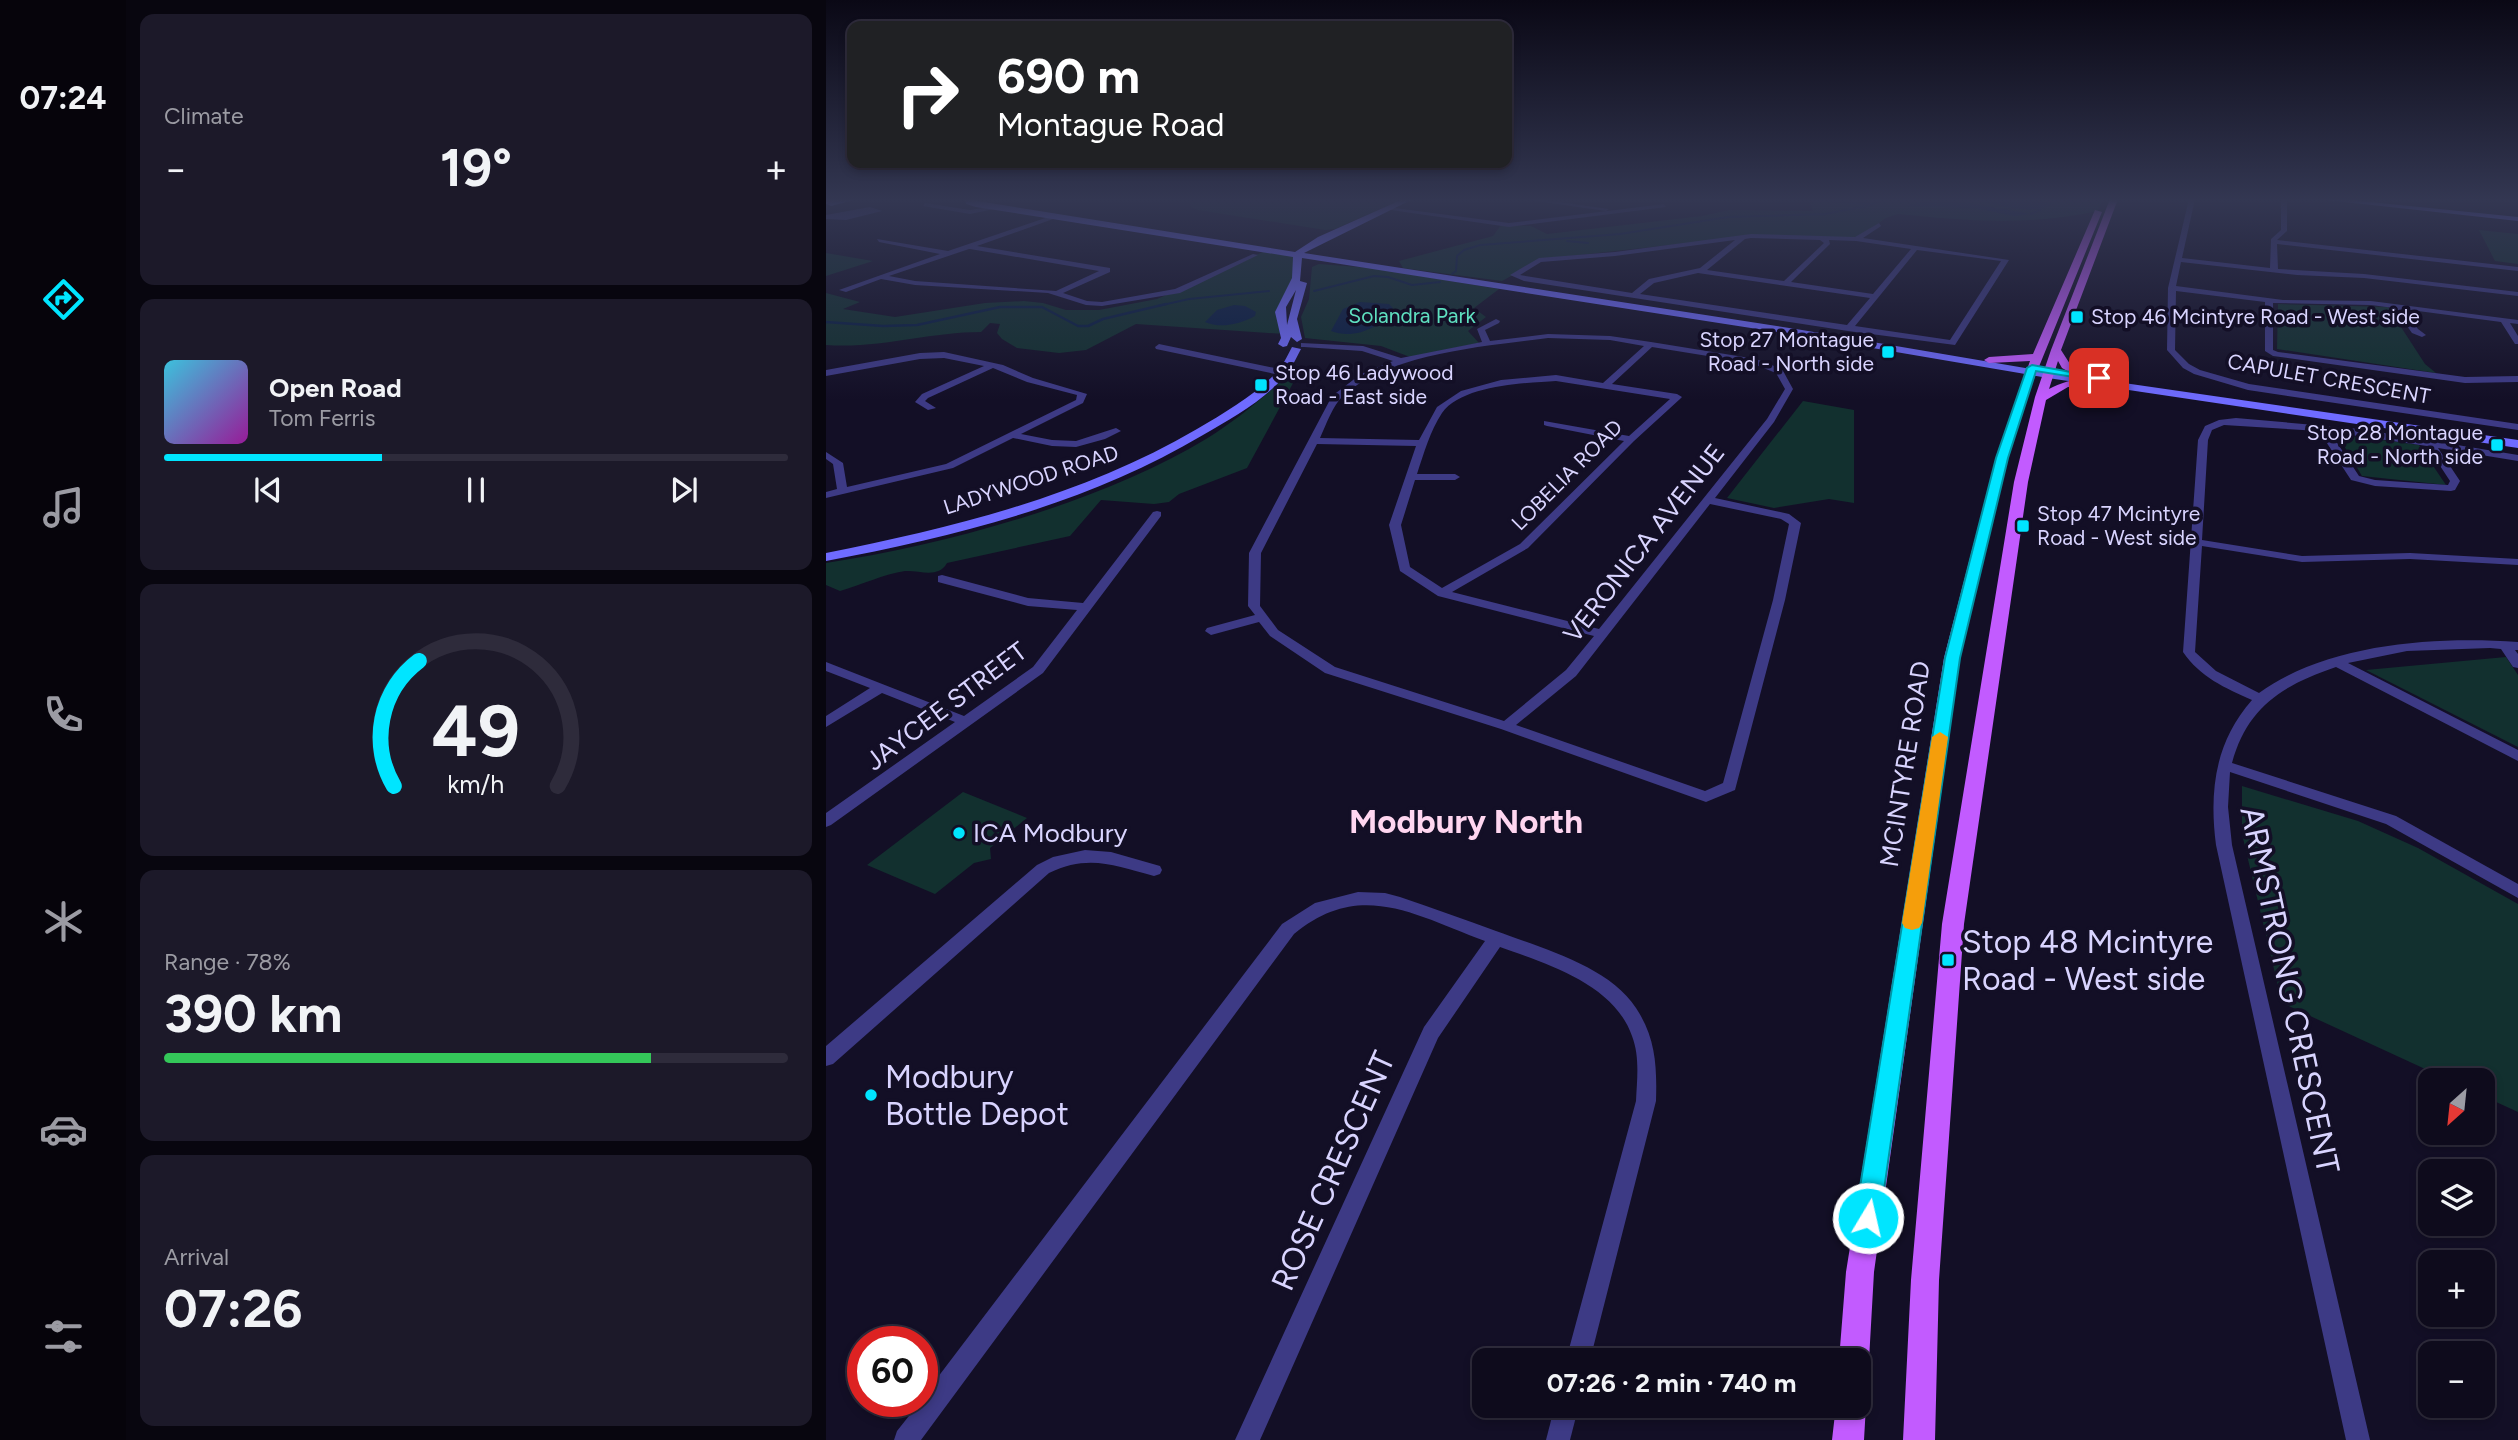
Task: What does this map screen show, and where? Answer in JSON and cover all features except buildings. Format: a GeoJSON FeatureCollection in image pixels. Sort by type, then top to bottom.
{"type":"FeatureCollection","features":[{"type":"Feature","properties":{"kind":"main road"},"geometry":{"type":"LineString","coordinates":[[1293,346],[1286,338],[1279,321],[1279,311],[1295,283],[1299,266]]}},
{"type":"Feature","properties":{"kind":"main road"},"geometry":{"type":"LineString","coordinates":[[1378,266],[1802,333],[1886,342],[1989,360],[2023,360],[2049,373],[2101,383],[2518,444]]}},
{"type":"Feature","properties":{"kind":"main road","name":"MCINTYRE ROAD"},"geometry":{"type":"LineString","coordinates":[[1855,1348],[1860,1272],[1952,658],[2002,458],[2023,391],[2075,266]]}},
{"type":"Feature","properties":{"kind":"main road"},"geometry":{"type":"LineString","coordinates":[[1919,1440],[1926,1280],[1953,924],[2021,482],[2041,398],[2088,266]]}},
{"type":"Feature","properties":{"kind":"main road"},"geometry":{"type":"LineString","coordinates":[[1886,342],[2001,367],[2033,366]]}},
{"type":"Feature","properties":{"kind":"main road","name":"LADYWOOD ROAD"},"geometry":{"type":"LineString","coordinates":[[826,557],[940,533],[1100,483],[1190,439],[1247,402],[1276,375],[1293,346]]}},
{"type":"Feature","properties":{"kind":"main road"},"geometry":{"type":"LineString","coordinates":[[2056,350],[2066,366],[2082,376]]}},
{"type":"Feature","properties":{"kind":"main road"},"geometry":{"type":"LineString","coordinates":[[2001,367],[2011,374],[2023,391]]}},
{"type":"Feature","properties":{"kind":"main road"},"geometry":{"type":"LineString","coordinates":[[2049,373],[2296,411]]}},
{"type":"Feature","properties":{"kind":"main road"},"geometry":{"type":"LineString","coordinates":[[2041,398],[2066,384],[2101,383]]}},
{"type":"Feature","properties":{"kind":"main road"},"geometry":{"type":"LineString","coordinates":[[1848,1440],[1850,1418]]}},
{"type":"Feature","properties":{"kind":"street"},"geometry":{"type":"LineString","coordinates":[[843,290],[912,266]]}},
{"type":"Feature","properties":{"kind":"street"},"geometry":{"type":"LineString","coordinates":[[1059,292],[1105,274],[1107,270],[1085,266]]}},
{"type":"Feature","properties":{"kind":"street"},"geometry":{"type":"LineString","coordinates":[[880,277],[915,283],[1059,292],[1098,304],[1164,294],[1231,266]]}},
{"type":"Feature","properties":{"kind":"street"},"geometry":{"type":"LineString","coordinates":[[1529,266],[1514,275],[1518,278],[1848,328],[1886,342],[1952,343],[2000,266]]}},
{"type":"Feature","properties":{"kind":"street"},"geometry":{"type":"LineString","coordinates":[[1699,271],[1705,266]]}},
{"type":"Feature","properties":{"kind":"street"},"geometry":{"type":"LineString","coordinates":[[1785,284],[1804,266]]}},
{"type":"Feature","properties":{"kind":"street"},"geometry":{"type":"LineString","coordinates":[[1848,328],[1900,266]]}},
{"type":"Feature","properties":{"kind":"street","name":"CAPULET CRESCENT"},"geometry":{"type":"LineString","coordinates":[[2177,266],[2172,288],[2171,350],[2186,366],[2197,372],[2248,387],[2518,427]]}},
{"type":"Feature","properties":{"kind":"street"},"geometry":{"type":"LineString","coordinates":[[2233,266],[2364,275],[2518,294]]}},
{"type":"Feature","properties":{"kind":"street"},"geometry":{"type":"LineString","coordinates":[[2274,266],[2274,271]]}},
{"type":"Feature","properties":{"kind":"street"},"geometry":{"type":"LineString","coordinates":[[2493,266],[2518,269]]}},
{"type":"Feature","properties":{"kind":"street"},"geometry":{"type":"LineString","coordinates":[[1633,296],[1652,281],[1699,271],[1875,296]]}},
{"type":"Feature","properties":{"kind":"street"},"geometry":{"type":"LineString","coordinates":[[2172,288],[2269,301],[2396,306],[2518,322]]}},
{"type":"Feature","properties":{"kind":"street"},"geometry":{"type":"LineString","coordinates":[[2269,301],[2269,351],[2276,354],[2465,380],[2518,379]]}},
{"type":"Feature","properties":{"kind":"street"},"geometry":{"type":"LineString","coordinates":[[2396,306],[2415,331],[2422,335]]}},
{"type":"Feature","properties":{"kind":"street"},"geometry":{"type":"LineString","coordinates":[[2504,320],[2511,335],[2518,342]]}},
{"type":"Feature","properties":{"kind":"street"},"geometry":{"type":"LineString","coordinates":[[1487,344],[1480,329],[1496,321]]}},
{"type":"Feature","properties":{"kind":"street"},"geometry":{"type":"LineString","coordinates":[[1651,344],[1610,338],[1548,336],[1487,344],[1401,361],[1364,376],[1337,396],[1255,553],[1254,606],[1273,633],[1330,670],[1506,726],[1706,797],[1730,786],[1779,600],[1796,523],[1785,516],[1707,500]]}},
{"type":"Feature","properties":{"kind":"street"},"geometry":{"type":"LineString","coordinates":[[1603,634],[1442,593],[1404,569],[1395,525],[1422,443],[1440,409],[1464,393],[1501,383],[1556,378],[1607,384],[1651,344]]}},
{"type":"Feature","properties":{"kind":"street","name":"VERONICA AVENUE"},"geometry":{"type":"LineString","coordinates":[[1506,726],[1570,673],[1603,634],[1771,420],[1789,389],[1779,371],[1753,361],[1651,344]]}},
{"type":"Feature","properties":{"kind":"street"},"geometry":{"type":"LineString","coordinates":[[1293,346],[1363,349],[1401,361]]}},
{"type":"Feature","properties":{"kind":"street"},"geometry":{"type":"LineString","coordinates":[[1159,347],[1276,375]]}},
{"type":"Feature","properties":{"kind":"street"},"geometry":{"type":"LineString","coordinates":[[826,373],[938,355],[993,365],[1030,380],[1078,391],[1082,397],[949,466],[826,495]]}},
{"type":"Feature","properties":{"kind":"street"},"geometry":{"type":"LineString","coordinates":[[931,408],[920,402],[925,396],[993,365]]}},
{"type":"Feature","properties":{"kind":"street","name":"LOBELIA ROAD"},"geometry":{"type":"LineString","coordinates":[[1442,593],[1524,545],[1677,397],[1607,384]]}},
{"type":"Feature","properties":{"kind":"street"},"geometry":{"type":"LineString","coordinates":[[2260,699],[2215,675],[2196,662],[2189,652],[2203,440],[2208,428],[2232,421],[2322,428],[2429,442],[2518,458]]}},
{"type":"Feature","properties":{"kind":"street"},"geometry":{"type":"LineString","coordinates":[[1546,423],[1631,439]]}},
{"type":"Feature","properties":{"kind":"street"},"geometry":{"type":"LineString","coordinates":[[2322,428],[2355,478],[2375,484],[2452,488],[2455,481],[2429,442]]}},
{"type":"Feature","properties":{"kind":"street"},"geometry":{"type":"LineString","coordinates":[[1012,435],[1067,446],[1104,437],[1116,431]]}},
{"type":"Feature","properties":{"kind":"street"},"geometry":{"type":"LineString","coordinates":[[1313,441],[1422,443]]}},
{"type":"Feature","properties":{"kind":"street"},"geometry":{"type":"LineString","coordinates":[[826,455],[838,463],[843,492]]}},
{"type":"Feature","properties":{"kind":"street"},"geometry":{"type":"LineString","coordinates":[[1411,477],[1455,477]]}},
{"type":"Feature","properties":{"kind":"street","name":"JAYCEE STREET"},"geometry":{"type":"LineString","coordinates":[[826,821],[1038,670],[1157,514]]}},
{"type":"Feature","properties":{"kind":"street"},"geometry":{"type":"LineString","coordinates":[[2195,542],[2301,559],[2422,556],[2518,562]]}},
{"type":"Feature","properties":{"kind":"street"},"geometry":{"type":"LineString","coordinates":[[942,579],[1028,602],[1087,607]]}},
{"type":"Feature","properties":{"kind":"street"},"geometry":{"type":"LineString","coordinates":[[1211,631],[1262,617]]}},
{"type":"Feature","properties":{"kind":"street"},"geometry":{"type":"LineString","coordinates":[[2511,645],[2518,664]]}},
{"type":"Feature","properties":{"kind":"street","name":"ARMSTRONG CRESCENT"},"geometry":{"type":"LineString","coordinates":[[2358,1440],[2224,845],[2219,796],[2224,765],[2234,735],[2260,699],[2290,682],[2337,663],[2404,646],[2511,645]]}},
{"type":"Feature","properties":{"kind":"street"},"geometry":{"type":"LineString","coordinates":[[2337,663],[2518,756]]}},
{"type":"Feature","properties":{"kind":"street"},"geometry":{"type":"LineString","coordinates":[[826,666],[967,722]]}},
{"type":"Feature","properties":{"kind":"street"},"geometry":{"type":"LineString","coordinates":[[826,722],[882,687]]}},
{"type":"Feature","properties":{"kind":"street"},"geometry":{"type":"LineString","coordinates":[[2224,765],[2376,814],[2518,891]]}},
{"type":"Feature","properties":{"kind":"street"},"geometry":{"type":"LineString","coordinates":[[826,1058],[1043,869],[1057,861],[1089,853],[1154,870]]}},
{"type":"Feature","properties":{"kind":"street"},"geometry":{"type":"LineString","coordinates":[[905,1440],[1279,941],[1298,920],[1331,903],[1368,897],[1399,903],[1557,961],[1596,980],[1626,1007],[1640,1031],[1647,1052],[1649,1085],[1643,1119],[1581,1348]]}},
{"type":"Feature","properties":{"kind":"street","name":"ROSE CRESCENT"},"geometry":{"type":"LineString","coordinates":[[1247,1440],[1422,1050],[1445,1010],[1496,939]]}},
{"type":"Feature","properties":{"kind":"street"},"geometry":{"type":"LineString","coordinates":[[1558,1440],[1564,1418]]}},
{"type":"Feature","properties":{"kind":"green space"},"geometry":{"type":"Polygon","coordinates":[[[826,266],[857,266],[826,276],[826,266]]]}},
{"type":"Feature","properties":{"kind":"green space"},"geometry":{"type":"Polygon","coordinates":[[[1231,266],[1298,266],[1298,273],[1282,303],[1285,334],[1136,324],[1086,350],[1059,353],[1017,348],[997,333],[1000,324],[990,323],[981,332],[866,345],[826,345],[826,293],[860,302],[843,309],[895,317],[985,303],[1024,301],[1066,310],[1099,310],[1157,299],[1231,266]]]}},
{"type":"Feature","properties":{"kind":"green space"},"geometry":{"type":"Polygon","coordinates":[[[1402,266],[1530,266],[1502,281],[1402,266]]]}},
{"type":"Feature","properties":{"kind":"green space","name":"Solandra Park"},"geometry":{"type":"Polygon","coordinates":[[[1312,267],[1371,268],[1499,289],[1474,308],[1486,317],[1468,331],[1479,343],[1410,357],[1381,346],[1305,338],[1301,317],[1309,299],[1312,267]]]}},
{"type":"Feature","properties":{"kind":"green space"},"geometry":{"type":"Polygon","coordinates":[[[2278,304],[2388,307],[2425,364],[2436,373],[2277,349],[2278,304]]]}},
{"type":"Feature","properties":{"kind":"green space"},"geometry":{"type":"Polygon","coordinates":[[[1290,373],[1298,374],[1247,468],[1179,494],[1169,502],[1154,504],[1101,500],[1070,536],[947,563],[939,571],[897,572],[840,591],[826,585],[826,563],[921,545],[1022,518],[1072,501],[1165,462],[1217,432],[1290,373]]]}},
{"type":"Feature","properties":{"kind":"green space"},"geometry":{"type":"Polygon","coordinates":[[[1803,401],[1854,410],[1854,503],[1829,499],[1774,508],[1727,498],[1803,401]]]}},
{"type":"Feature","properties":{"kind":"green space"},"geometry":{"type":"Polygon","coordinates":[[[2337,434],[2419,445],[2446,485],[2362,476],[2337,434]]]}},
{"type":"Feature","properties":{"kind":"green space"},"geometry":{"type":"Polygon","coordinates":[[[2506,657],[2518,675],[2518,747],[2366,670],[2506,657]]]}},
{"type":"Feature","properties":{"kind":"green space"},"geometry":{"type":"Polygon","coordinates":[[[2242,786],[2358,821],[2418,848],[2518,904],[2518,1112],[2496,1102],[2496,1068],[2423,1068],[2282,1003],[2242,834],[2242,786]]]}},
{"type":"Feature","properties":{"kind":"green space","name":"ICA Modbury"},"geometry":{"type":"Polygon","coordinates":[[[963,792],[1027,818],[990,848],[991,859],[974,863],[935,894],[867,865],[963,792]]]}},
{"type":"Feature","properties":{"kind":"water"},"geometry":{"type":"Polygon","coordinates":[[[1360,302],[1389,304],[1393,308],[1382,321],[1366,330],[1348,334],[1331,331],[1343,309],[1360,302]]]}},
{"type":"Feature","properties":{"kind":"water"},"geometry":{"type":"Polygon","coordinates":[[[1234,305],[1245,306],[1256,312],[1255,316],[1230,325],[1205,322],[1217,310],[1234,305]]]}},
{"type":"Feature","properties":{"kind":"waterway"},"geometry":{"type":"LineString","coordinates":[[1452,274],[1456,266]]}},
{"type":"Feature","properties":{"kind":"waterway"},"geometry":{"type":"LineString","coordinates":[[1314,291],[1374,276],[1388,277],[1412,285],[1440,282]]}},
{"type":"Feature","properties":{"kind":"waterway"},"geometry":{"type":"LineString","coordinates":[[1158,306],[1189,299],[1269,291]]}},
{"type":"Feature","properties":{"kind":"waterway"},"geometry":{"type":"LineString","coordinates":[[826,322],[883,326],[917,325],[1000,307],[1042,307],[1078,326],[1088,326],[1103,319],[1166,304]]}},
{"type":"Feature","properties":{"kind":"slow traffic"},"geometry":{"type":"LineString","coordinates":[[1912,923],[1940,737]]}},
{"type":"Feature","properties":{"kind":"place","name":"Stop 46 Mcintyre Road - West side"},"geometry":{"type":"Point","coordinates":[2077,317]}},
{"type":"Feature","properties":{"kind":"place","name":"Stop 27 Montague Road - North side"},"geometry":{"type":"Point","coordinates":[1888,352]}},
{"type":"Feature","properties":{"kind":"place","name":"Stop 46 Ladywood Road - East side"},"geometry":{"type":"Point","coordinates":[1261,385]}},
{"type":"Feature","properties":{"kind":"place","name":"Stop 28 Montague Road - North side"},"geometry":{"type":"Point","coordinates":[2497,445]}},
{"type":"Feature","properties":{"kind":"place","name":"Stop 47 Mcintyre Road - West side"},"geometry":{"type":"Point","coordinates":[2023,526]}},
{"type":"Feature","properties":{"kind":"place","name":"ICA Modbury"},"geometry":{"type":"Point","coordinates":[959,833]}},
{"type":"Feature","properties":{"kind":"place","name":"Stop 48 Mcintyre Road - West side"},"geometry":{"type":"Point","coordinates":[1948,960]}},
{"type":"Feature","properties":{"kind":"place","name":"Modbury Bottle Depot"},"geometry":{"type":"Point","coordinates":[871,1095]}},
{"type":"Feature","properties":{"kind":"district","name":"Modbury North"},"geometry":{"type":"Point","coordinates":[1466,821]}},
{"type":"Feature","properties":{"kind":"route"},"geometry":{"type":"LineString","coordinates":[[1868,1218],[1952,658],[2002,458],[2032,368],[2099,378]]}}]}
